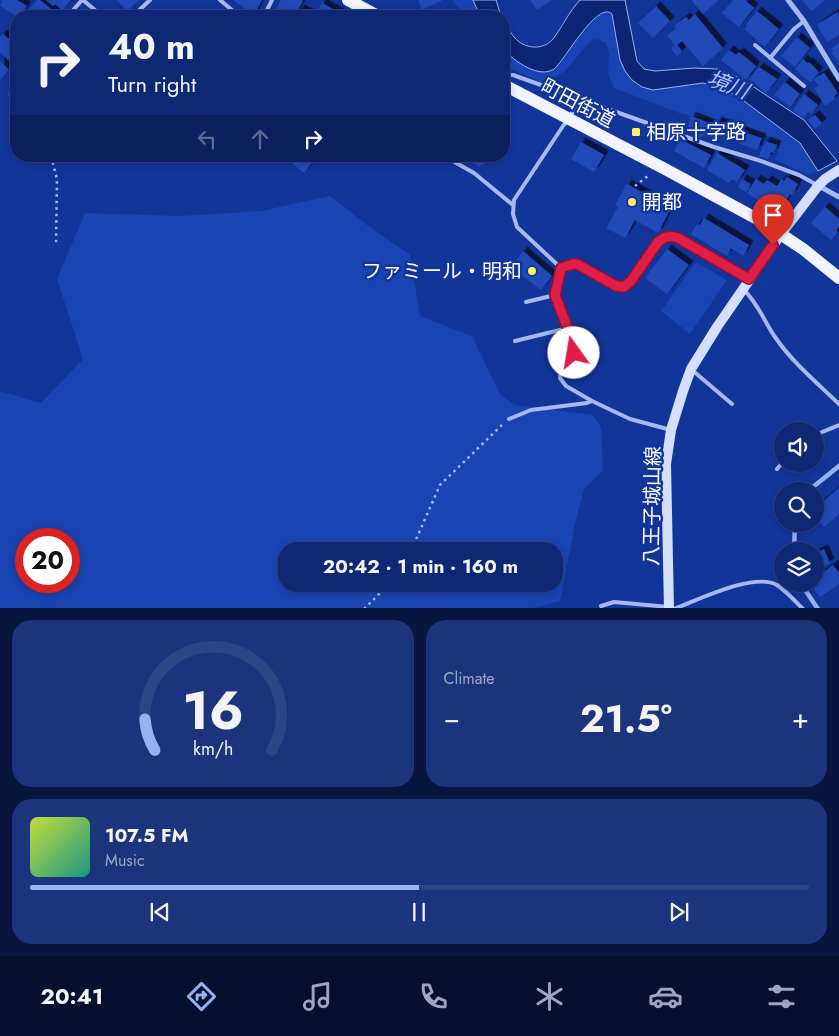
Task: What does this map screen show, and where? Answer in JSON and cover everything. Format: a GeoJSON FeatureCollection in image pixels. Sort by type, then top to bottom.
{"type":"FeatureCollection","features":[{"type":"Feature","properties":{"kind":"main road"},"geometry":{"type":"LineString","coordinates":[[348,0],[367,10]]}},
{"type":"Feature","properties":{"kind":"main road","name":"町田街道"},"geometry":{"type":"LineString","coordinates":[[510,88],[665,169],[761,222],[781,234],[839,278]]}},
{"type":"Feature","properties":{"kind":"main road","name":"八王子城山線"},"geometry":{"type":"LineString","coordinates":[[671,608],[666,464],[676,410],[691,369],[742,289],[781,234],[822,182],[839,170]]}},
{"type":"Feature","properties":{"kind":"street"},"geometry":{"type":"LineString","coordinates":[[788,0],[804,21],[839,79]]}},
{"type":"Feature","properties":{"kind":"street"},"geometry":{"type":"LineString","coordinates":[[822,182],[839,197]]}},
{"type":"Feature","properties":{"kind":"lane"},"geometry":{"type":"LineString","coordinates":[[73,10],[82,0],[94,10]]}},
{"type":"Feature","properties":{"kind":"lane"},"geometry":{"type":"LineString","coordinates":[[139,10],[150,0]]}},
{"type":"Feature","properties":{"kind":"lane"},"geometry":{"type":"LineString","coordinates":[[220,0],[232,10]]}},
{"type":"Feature","properties":{"kind":"lane"},"geometry":{"type":"LineString","coordinates":[[770,58],[794,29],[804,21]]}},
{"type":"Feature","properties":{"kind":"lane"},"geometry":{"type":"LineString","coordinates":[[755,45],[804,86]]}},
{"type":"Feature","properties":{"kind":"lane"},"geometry":{"type":"LineString","coordinates":[[510,75],[714,147],[822,182]]}},
{"type":"Feature","properties":{"kind":"lane"},"geometry":{"type":"LineString","coordinates":[[561,268],[517,227],[514,220],[513,205],[517,195],[569,119],[579,99]]}},
{"type":"Feature","properties":{"kind":"lane"},"geometry":{"type":"LineString","coordinates":[[455,162],[474,172],[513,205]]}},
{"type":"Feature","properties":{"kind":"lane"},"geometry":{"type":"LineString","coordinates":[[561,268],[577,264],[616,286],[624,287],[631,281],[658,242],[663,237],[669,236],[678,238],[749,279]]}},
{"type":"Feature","properties":{"kind":"lane"},"geometry":{"type":"LineString","coordinates":[[561,268],[555,295],[575,350],[561,369],[560,378],[566,386],[592,401],[630,418],[671,430]]}},
{"type":"Feature","properties":{"kind":"lane"},"geometry":{"type":"LineString","coordinates":[[742,289],[752,298],[775,337],[804,372],[839,404]]}},
{"type":"Feature","properties":{"kind":"lane"},"geometry":{"type":"LineString","coordinates":[[526,302],[555,295]]}},
{"type":"Feature","properties":{"kind":"lane"},"geometry":{"type":"LineString","coordinates":[[515,341],[568,328]]}},
{"type":"Feature","properties":{"kind":"lane"},"geometry":{"type":"LineString","coordinates":[[691,369],[732,404]]}},
{"type":"Feature","properties":{"kind":"lane"},"geometry":{"type":"LineString","coordinates":[[509,419],[531,410],[592,401]]}},
{"type":"Feature","properties":{"kind":"lane"},"geometry":{"type":"LineString","coordinates":[[824,431],[839,425]]}},
{"type":"Feature","properties":{"kind":"lane"},"geometry":{"type":"LineString","coordinates":[[601,606],[614,602],[671,608],[758,581],[770,582],[778,586],[802,608]]}},
{"type":"Feature","properties":{"kind":"path"},"geometry":{"type":"LineString","coordinates":[[53,162],[57,179],[56,246]]}},
{"type":"Feature","properties":{"kind":"path"},"geometry":{"type":"LineString","coordinates":[[635,186],[648,176]]}},
{"type":"Feature","properties":{"kind":"path"},"geometry":{"type":"LineString","coordinates":[[415,542],[440,485],[509,419]]}},
{"type":"Feature","properties":{"kind":"path"},"geometry":{"type":"LineString","coordinates":[[364,608],[381,592]]}},
{"type":"Feature","properties":{"kind":"shaded area"},"geometry":{"type":"Polygon","coordinates":[[[453,0],[473,0],[477,10],[459,10],[453,0]]]}},
{"type":"Feature","properties":{"kind":"shaded area"},"geometry":{"type":"Polygon","coordinates":[[[598,6],[605,6],[611,11],[620,60],[680,86],[703,83],[725,89],[800,143],[818,171],[808,174],[775,160],[780,143],[733,119],[710,119],[682,114],[614,88],[608,74],[609,53],[606,43],[597,39],[590,41],[565,71],[544,83],[510,69],[510,55],[529,67],[542,71],[553,68],[561,61],[589,13],[598,6]]]}},
{"type":"Feature","properties":{"kind":"shaded area"},"geometry":{"type":"Polygon","coordinates":[[[330,196],[410,255],[420,316],[472,336],[500,394],[514,405],[593,415],[601,427],[603,470],[584,489],[563,586],[563,542],[278,542],[278,592],[562,592],[560,601],[534,608],[0,608],[0,391],[41,403],[83,359],[57,279],[85,213],[181,216],[261,211],[330,196]]]}},
{"type":"Feature","properties":{"kind":"shaded area"},"geometry":{"type":"Polygon","coordinates":[[[696,262],[727,280],[690,334],[661,311],[696,262]]]}},
{"type":"Feature","properties":{"kind":"water"},"geometry":{"type":"Polygon","coordinates":[[[473,0],[496,0],[499,10],[477,10],[473,0]]]}},
{"type":"Feature","properties":{"kind":"water","name":"境川"},"geometry":{"type":"Polygon","coordinates":[[[580,0],[625,0],[637,61],[644,69],[655,71],[694,68],[717,69],[740,78],[804,120],[837,161],[818,171],[800,143],[725,89],[703,83],[653,90],[642,87],[632,80],[625,71],[620,60],[612,14],[606,12],[589,24],[554,69],[548,72],[541,72],[527,67],[510,55],[510,31],[514,37],[523,44],[539,47],[553,39],[580,0]]]}},
{"type":"Feature","properties":{"kind":"building"},"geometry":{"type":"Polygon","coordinates":[[[2,0],[17,0],[27,6],[24,10],[10,10],[10,12],[0,6],[2,0]]]}},
{"type":"Feature","properties":{"kind":"building"},"geometry":{"type":"Polygon","coordinates":[[[37,0],[40,0],[52,10],[30,10],[29,9],[37,0]]]}},
{"type":"Feature","properties":{"kind":"building"},"geometry":{"type":"Polygon","coordinates":[[[46,0],[71,0],[62,10],[46,0]]]}},
{"type":"Feature","properties":{"kind":"building"},"geometry":{"type":"Polygon","coordinates":[[[117,0],[139,0],[128,10],[117,0]]]}},
{"type":"Feature","properties":{"kind":"building"},"geometry":{"type":"Polygon","coordinates":[[[233,0],[262,0],[257,10],[247,10],[233,0]]]}},
{"type":"Feature","properties":{"kind":"building"},"geometry":{"type":"Polygon","coordinates":[[[281,0],[303,1],[298,10],[276,10],[281,0]]]}},
{"type":"Feature","properties":{"kind":"building"},"geometry":{"type":"Polygon","coordinates":[[[418,0],[443,0],[422,10],[418,0]]]}},
{"type":"Feature","properties":{"kind":"building"},"geometry":{"type":"Polygon","coordinates":[[[530,0],[552,0],[537,10],[530,0]]]}},
{"type":"Feature","properties":{"kind":"building"},"geometry":{"type":"Polygon","coordinates":[[[693,0],[719,0],[703,14],[693,0]]]}},
{"type":"Feature","properties":{"kind":"building"},"geometry":{"type":"Polygon","coordinates":[[[733,0],[748,0],[746,1],[754,8],[739,27],[722,13],[733,0]]]}},
{"type":"Feature","properties":{"kind":"building"},"geometry":{"type":"Polygon","coordinates":[[[802,0],[825,0],[812,11],[802,0]]]}},
{"type":"Feature","properties":{"kind":"building"},"geometry":{"type":"Polygon","coordinates":[[[322,3],[334,10],[318,10],[322,3]]]}},
{"type":"Feature","properties":{"kind":"building"},"geometry":{"type":"Polygon","coordinates":[[[656,6],[670,21],[653,38],[638,23],[656,6]]]}},
{"type":"Feature","properties":{"kind":"building"},"geometry":{"type":"Polygon","coordinates":[[[757,11],[779,29],[765,47],[744,29],[757,11]]]}},
{"type":"Feature","properties":{"kind":"building"},"geometry":{"type":"Polygon","coordinates":[[[837,12],[839,15],[839,35],[827,42],[817,25],[837,12]]]}},
{"type":"Feature","properties":{"kind":"building"},"geometry":{"type":"Polygon","coordinates":[[[695,14],[723,48],[703,66],[682,41],[677,45],[682,51],[677,56],[671,49],[675,45],[667,36],[676,28],[674,26],[686,17],[689,20],[695,14]]]}},
{"type":"Feature","properties":{"kind":"building"},"geometry":{"type":"Polygon","coordinates":[[[3,34],[10,40],[10,61],[0,53],[0,37],[3,34]]]}},
{"type":"Feature","properties":{"kind":"building"},"geometry":{"type":"Polygon","coordinates":[[[797,37],[810,48],[795,67],[781,56],[797,37]]]}},
{"type":"Feature","properties":{"kind":"building"},"geometry":{"type":"Polygon","coordinates":[[[839,42],[839,62],[831,53],[833,51],[831,49],[839,42]]]}},
{"type":"Feature","properties":{"kind":"building"},"geometry":{"type":"Polygon","coordinates":[[[729,50],[736,55],[739,52],[756,66],[746,80],[721,60],[729,50]]]}},
{"type":"Feature","properties":{"kind":"building"},"geometry":{"type":"Polygon","coordinates":[[[803,59],[819,72],[811,82],[800,75],[795,69],[803,59]]]}},
{"type":"Feature","properties":{"kind":"building"},"geometry":{"type":"Polygon","coordinates":[[[0,61],[9,70],[0,80],[0,61]]]}},
{"type":"Feature","properties":{"kind":"building"},"geometry":{"type":"Polygon","coordinates":[[[759,67],[777,79],[766,93],[749,79],[759,67]]]}},
{"type":"Feature","properties":{"kind":"building"},"geometry":{"type":"Polygon","coordinates":[[[824,73],[838,93],[834,96],[835,99],[825,106],[814,88],[818,86],[814,79],[824,73]]]}},
{"type":"Feature","properties":{"kind":"building"},"geometry":{"type":"Polygon","coordinates":[[[785,82],[800,94],[790,107],[774,95],[785,82]]]}},
{"type":"Feature","properties":{"kind":"building"},"geometry":{"type":"Polygon","coordinates":[[[804,94],[818,105],[811,114],[808,112],[804,118],[793,110],[804,94]]]}},
{"type":"Feature","properties":{"kind":"building"},"geometry":{"type":"Polygon","coordinates":[[[815,115],[822,123],[815,129],[808,120],[815,115]]]}},
{"type":"Feature","properties":{"kind":"building"},"geometry":{"type":"Polygon","coordinates":[[[691,116],[712,124],[708,137],[689,133],[690,131],[687,130],[691,116]]]}},
{"type":"Feature","properties":{"kind":"building"},"geometry":{"type":"Polygon","coordinates":[[[717,121],[725,124],[721,134],[713,131],[717,121]]]}},
{"type":"Feature","properties":{"kind":"building"},"geometry":{"type":"Polygon","coordinates":[[[734,130],[762,138],[757,150],[733,141],[735,139],[732,138],[734,130]]]}},
{"type":"Feature","properties":{"kind":"building"},"geometry":{"type":"Polygon","coordinates":[[[680,139],[711,155],[704,168],[674,151],[680,139]]]}},
{"type":"Feature","properties":{"kind":"building"},"geometry":{"type":"Polygon","coordinates":[[[765,141],[777,145],[774,153],[771,152],[768,159],[759,156],[765,141]]]}},
{"type":"Feature","properties":{"kind":"building"},"geometry":{"type":"Polygon","coordinates":[[[581,142],[604,155],[594,172],[571,159],[581,142]]]}},
{"type":"Feature","properties":{"kind":"building"},"geometry":{"type":"Polygon","coordinates":[[[717,153],[745,170],[737,182],[732,179],[729,183],[707,170],[717,153]]]}},
{"type":"Feature","properties":{"kind":"building"},"geometry":{"type":"Polygon","coordinates":[[[290,162],[312,162],[304,173],[290,162]]]}},
{"type":"Feature","properties":{"kind":"building"},"geometry":{"type":"Polygon","coordinates":[[[471,162],[485,162],[480,167],[471,162]]]}},
{"type":"Feature","properties":{"kind":"building"},"geometry":{"type":"Polygon","coordinates":[[[787,177],[798,184],[792,195],[790,194],[783,206],[781,205],[778,210],[765,200],[762,203],[747,193],[756,179],[764,184],[767,180],[777,186],[782,179],[784,181],[787,177]]]}},
{"type":"Feature","properties":{"kind":"building"},"geometry":{"type":"Polygon","coordinates":[[[742,179],[751,184],[746,192],[738,187],[742,179]]]}},
{"type":"Feature","properties":{"kind":"building"},"geometry":{"type":"Polygon","coordinates":[[[627,184],[671,208],[658,233],[635,220],[625,238],[606,228],[618,207],[615,205],[627,184]]]}},
{"type":"Feature","properties":{"kind":"building"},"geometry":{"type":"Polygon","coordinates":[[[825,207],[839,219],[839,227],[836,230],[838,232],[831,240],[811,223],[825,207]]]}},
{"type":"Feature","properties":{"kind":"building"},"geometry":{"type":"Polygon","coordinates":[[[704,218],[749,245],[743,256],[731,248],[727,256],[691,234],[697,224],[700,225],[704,218]]]}},
{"type":"Feature","properties":{"kind":"building"},"geometry":{"type":"Polygon","coordinates":[[[667,249],[689,265],[667,294],[645,278],[667,249]]]}},
{"type":"Feature","properties":{"kind":"building","name":"ファミール・明和"},"geometry":{"type":"Polygon","coordinates":[[[523,251],[552,276],[541,290],[511,267],[523,251]]]}},
{"type":"Feature","properties":{"kind":"building"},"geometry":{"type":"Polygon","coordinates":[[[839,488],[839,514],[824,527],[824,500],[839,488]]]}},
{"type":"Feature","properties":{"kind":"building"},"geometry":{"type":"Polygon","coordinates":[[[824,549],[830,563],[824,566],[824,549]]]}},
{"type":"Feature","properties":{"kind":"building"},"geometry":{"type":"Polygon","coordinates":[[[833,565],[839,573],[839,584],[820,597],[816,592],[824,592],[824,572],[833,565]]]}},
{"type":"Feature","properties":{"kind":"waterway"},"geometry":{"type":"LineString","coordinates":[[819,482],[839,466]]}},
{"type":"Feature","properties":{"kind":"waterway"},"geometry":{"type":"LineString","coordinates":[[794,542],[795,532]]}},
{"type":"Feature","properties":{"kind":"waterway"},"geometry":{"type":"LineString","coordinates":[[806,592],[817,608]]}},
{"type":"Feature","properties":{"kind":"place","name":"相原十字路"},"geometry":{"type":"Point","coordinates":[636,132]}},
{"type":"Feature","properties":{"kind":"place","name":"開都"},"geometry":{"type":"Point","coordinates":[632,202]}},
{"type":"Feature","properties":{"kind":"place","name":"ファミール・明和"},"geometry":{"type":"Point","coordinates":[532,271]}},
{"type":"Feature","properties":{"kind":"route"},"geometry":{"type":"LineString","coordinates":[[574,353],[574,345],[555,295],[561,268],[577,264],[616,286],[624,287],[631,281],[654,246],[663,237],[673,236],[749,279],[773,245]]}}]}
